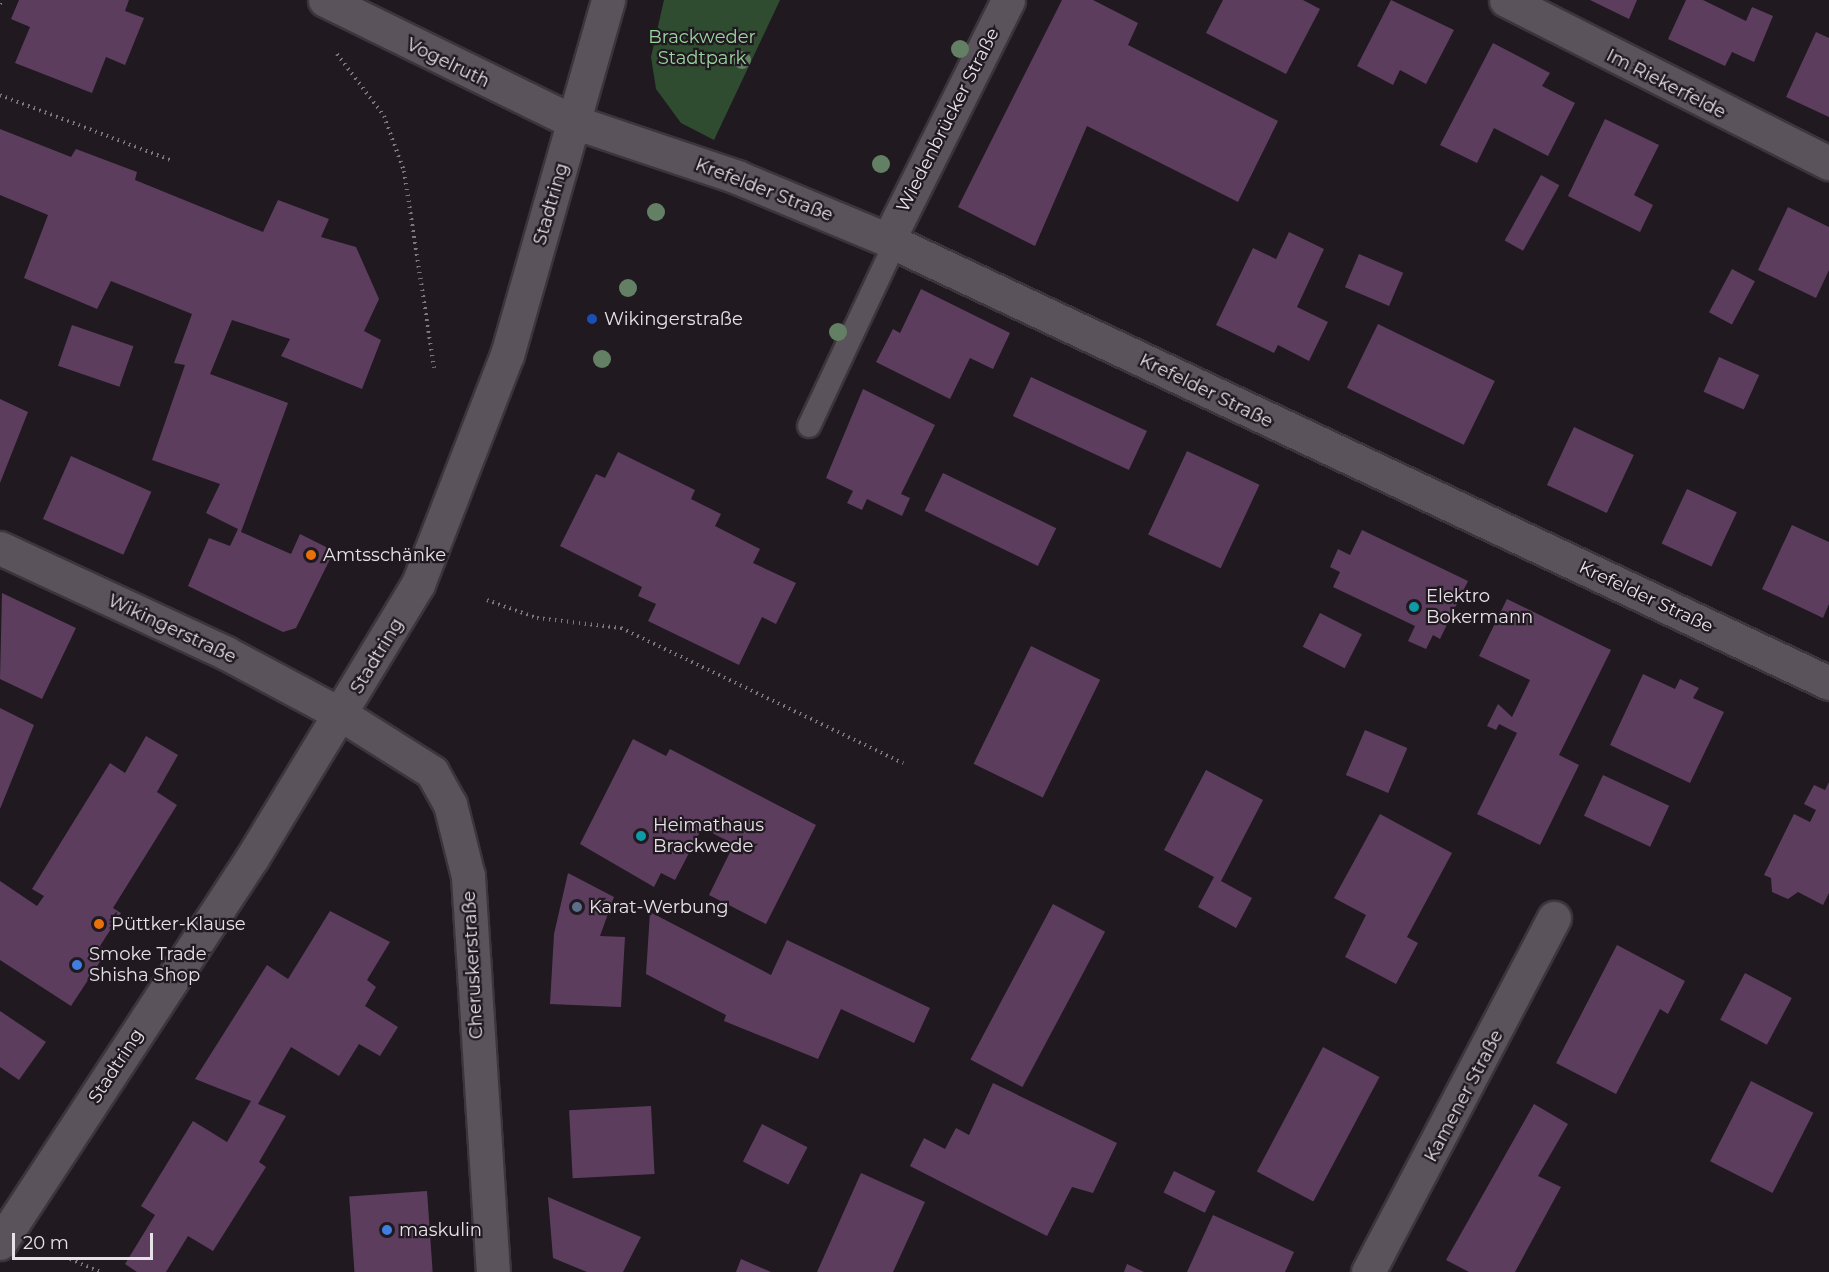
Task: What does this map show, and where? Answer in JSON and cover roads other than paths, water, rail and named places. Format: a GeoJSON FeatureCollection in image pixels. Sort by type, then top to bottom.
{"type":"FeatureCollection","features":[{"type":"Feature","properties":{"kind":"street","name":"Stadtring"},"geometry":{"type":"LineString","coordinates":[[0,1243],[342,715],[418,584],[507,355],[608,0]]}},
{"type":"Feature","properties":{"kind":"street","name":"Wiedenbrücker Straße"},"geometry":{"type":"LineString","coordinates":[[892,242],[1008,0]]}},
{"type":"Feature","properties":{"kind":"street","name":"Im Riekerfelde"},"geometry":{"type":"LineString","coordinates":[[1506,0],[1829,163]]}},
{"type":"Feature","properties":{"kind":"street","name":"Vogelruth"},"geometry":{"type":"LineString","coordinates":[[333,3],[574,123]]}},
{"type":"Feature","properties":{"kind":"street","name":"Krefelder Straße"},"geometry":{"type":"LineString","coordinates":[[574,123],[737,177],[892,242],[1829,683]]}},
{"type":"Feature","properties":{"kind":"street","name":"Wikingerstraße"},"geometry":{"type":"LineString","coordinates":[[0,548],[226,653],[342,715]]}},
{"type":"Feature","properties":{"kind":"street","name":"Cheruskerstraße"},"geometry":{"type":"LineString","coordinates":[[342,715],[432,772],[458,832],[468,876],[493,1272]]}},
{"type":"Feature","properties":{"kind":"street","name":"Kamener Straße"},"geometry":{"type":"LineString","coordinates":[[1368,1272],[1477,1074],[1554,918]]}},
{"type":"Feature","properties":{"kind":"lane"},"geometry":{"type":"LineString","coordinates":[[809,426],[892,242]]}},
{"type":"Feature","properties":{"kind":"place","name":"Wikingerstraße"},"geometry":{"type":"Point","coordinates":[592,319]}},
{"type":"Feature","properties":{"kind":"place","name":"Amtsschänke"},"geometry":{"type":"Point","coordinates":[311,555]}},
{"type":"Feature","properties":{"kind":"place","name":"Elektro Bokermann"},"geometry":{"type":"Point","coordinates":[1414,607]}},
{"type":"Feature","properties":{"kind":"place","name":"Heimathaus Brackwede"},"geometry":{"type":"Point","coordinates":[641,836]}},
{"type":"Feature","properties":{"kind":"place","name":"Karat-Werbung"},"geometry":{"type":"Point","coordinates":[577,907]}},
{"type":"Feature","properties":{"kind":"place","name":"Püttker-Klause"},"geometry":{"type":"Point","coordinates":[99,924]}},
{"type":"Feature","properties":{"kind":"place","name":"Smoke Trade Shisha Shop"},"geometry":{"type":"Point","coordinates":[77,965]}},
{"type":"Feature","properties":{"kind":"place","name":"maskulin"},"geometry":{"type":"Point","coordinates":[387,1230]}},
{"type":"Feature","properties":{"kind":"park label","name":"Brackweder Stadtpark"},"geometry":{"type":"Point","coordinates":[702,48]}}]}
